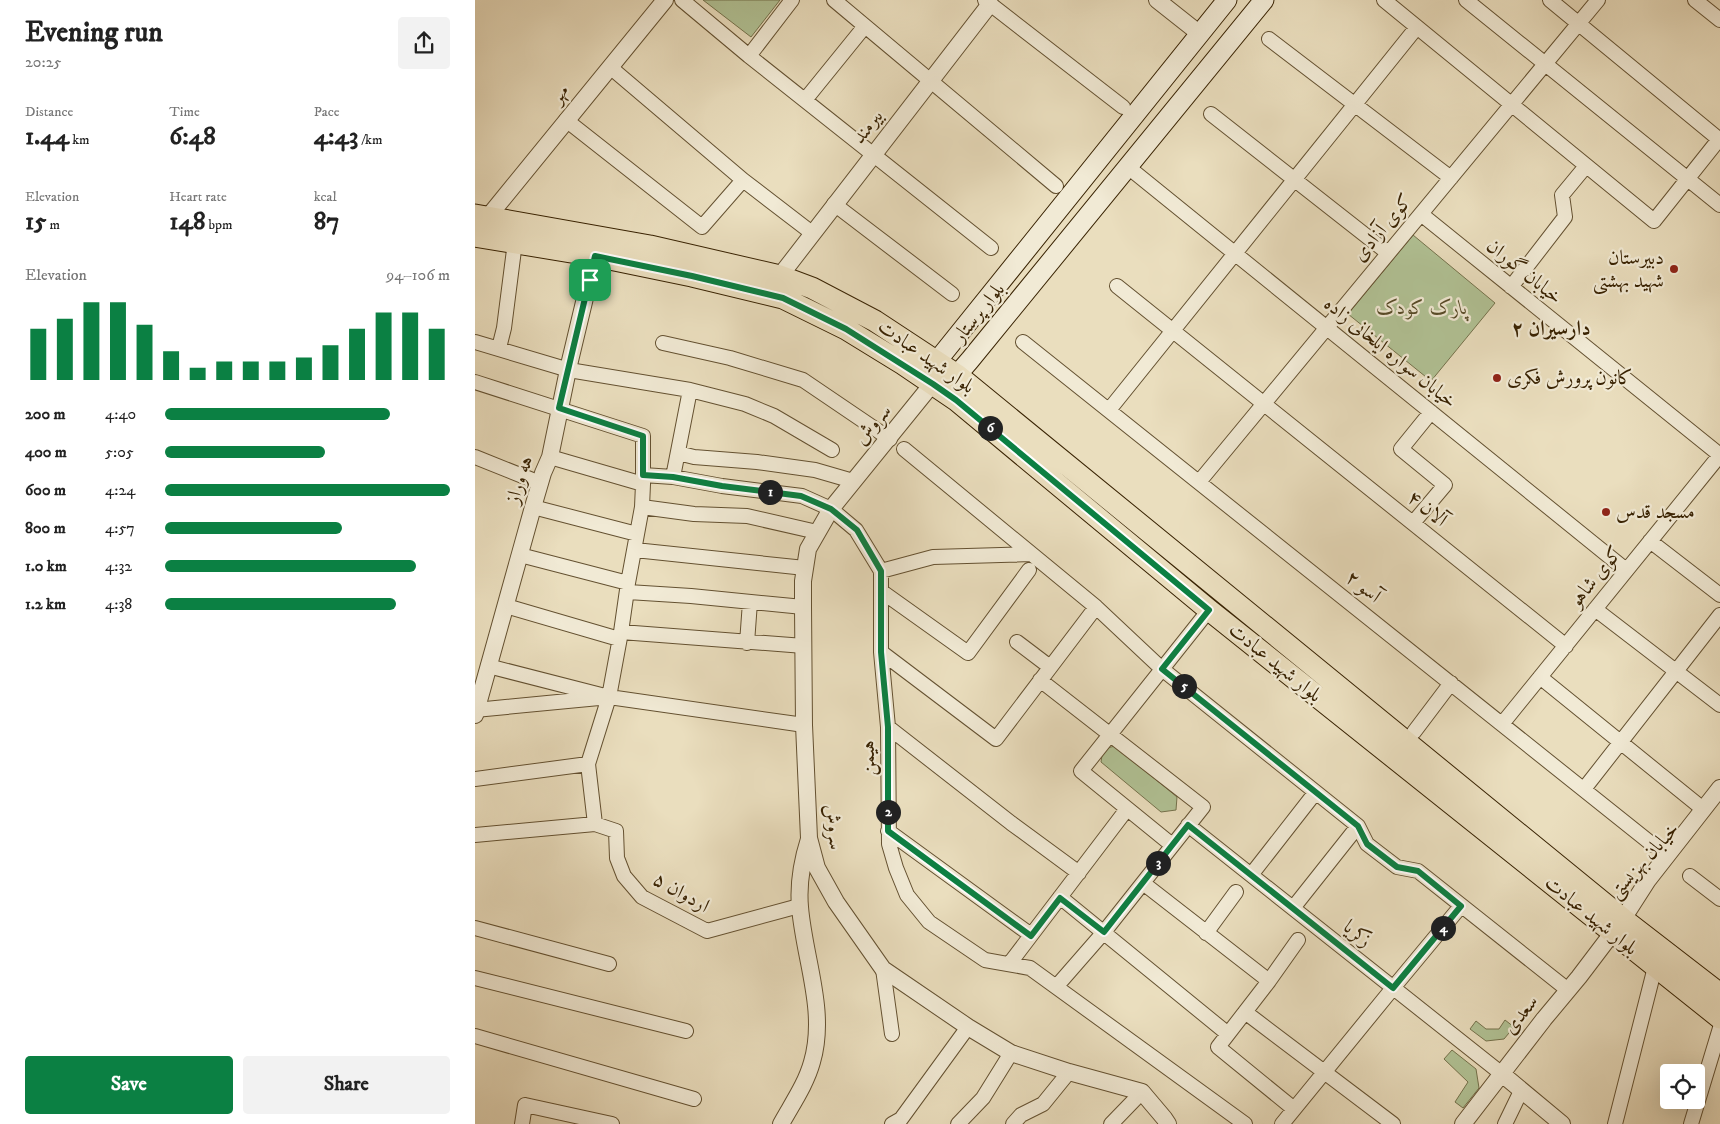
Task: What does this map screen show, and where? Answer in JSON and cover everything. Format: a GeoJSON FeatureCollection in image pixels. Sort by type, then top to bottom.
{"type":"FeatureCollection","features":[{"type":"Feature","properties":{"kind":"main road","name":"بلوار پرستار"},"geometry":{"type":"LineString","coordinates":[[933,384],[937,361],[1227,0]]}},
{"type":"Feature","properties":{"kind":"main road","name":"بلوار پرستار"},"geometry":{"type":"LineString","coordinates":[[933,384],[957,375],[1264,0]]}},
{"type":"Feature","properties":{"kind":"main road","name":"بلوار شهید عبادت"},"geometry":{"type":"LineString","coordinates":[[481,216],[650,246],[780,276],[812,288],[875,321],[937,361],[957,375],[1617,926],[1655,967],[1720,1018]]}},
{"type":"Feature","properties":{"kind":"main road","name":"بلوار شهید عبادت"},"geometry":{"type":"LineString","coordinates":[[475,236],[595,256],[692,276],[783,298],[846,329],[933,384],[964,407],[1209,610],[1617,926],[1720,994]]}},
{"type":"Feature","properties":{"kind":"street","name":"مهر"},"geometry":{"type":"LineString","coordinates":[[481,216],[566,120],[665,0]]}},
{"type":"Feature","properties":{"kind":"street"},"geometry":{"type":"LineString","coordinates":[[682,0],[749,56],[991,248]]}},
{"type":"Feature","properties":{"kind":"street"},"geometry":{"type":"LineString","coordinates":[[749,56],[792,0]]}},
{"type":"Feature","properties":{"kind":"street"},"geometry":{"type":"LineString","coordinates":[[834,0],[1056,186]]}},
{"type":"Feature","properties":{"kind":"street"},"geometry":{"type":"LineString","coordinates":[[1157,0],[1200,34]]}},
{"type":"Feature","properties":{"kind":"street"},"geometry":{"type":"LineString","coordinates":[[1384,0],[1653,222],[1720,139],[1550,0]]}},
{"type":"Feature","properties":{"kind":"street"},"geometry":{"type":"LineString","coordinates":[[1466,0],[1720,205]]}},
{"type":"Feature","properties":{"kind":"street","name":"کوی آزادی"},"geometry":{"type":"LineString","coordinates":[[1199,482],[1598,0]]}},
{"type":"Feature","properties":{"kind":"street"},"geometry":{"type":"LineString","coordinates":[[1695,0],[1720,20]]}},
{"type":"Feature","properties":{"kind":"street"},"geometry":{"type":"LineString","coordinates":[[987,2],[1123,107]]}},
{"type":"Feature","properties":{"kind":"street","name":"بیرمند"},"geometry":{"type":"LineString","coordinates":[[780,276],[930,81],[987,2]]}},
{"type":"Feature","properties":{"kind":"street"},"geometry":{"type":"LineString","coordinates":[[805,100],[865,26]]}},
{"type":"Feature","properties":{"kind":"street"},"geometry":{"type":"LineString","coordinates":[[1109,410],[1417,27]]}},
{"type":"Feature","properties":{"kind":"street"},"geometry":{"type":"LineString","coordinates":[[1269,39],[1451,178]]}},
{"type":"Feature","properties":{"kind":"street"},"geometry":{"type":"LineString","coordinates":[[610,67],[743,180],[812,233]]}},
{"type":"Feature","properties":{"kind":"street"},"geometry":{"type":"LineString","coordinates":[[1211,114],[1388,253]]}},
{"type":"Feature","properties":{"kind":"street"},"geometry":{"type":"LineString","coordinates":[[566,120],[702,227],[743,180]]}},
{"type":"Feature","properties":{"kind":"street"},"geometry":{"type":"LineString","coordinates":[[1511,287],[1565,217],[1562,195],[1586,166]]}},
{"type":"Feature","properties":{"kind":"street","name":"خیابان سواره ایلخانی زاده"},"geometry":{"type":"LineString","coordinates":[[1128,168],[1627,570]]}},
{"type":"Feature","properties":{"kind":"street"},"geometry":{"type":"LineString","coordinates":[[834,204],[952,294]]}},
{"type":"Feature","properties":{"kind":"street","name":"خیابان گوران"},"geometry":{"type":"LineString","coordinates":[[1421,214],[1720,455]]}},
{"type":"Feature","properties":{"kind":"street"},"geometry":{"type":"LineString","coordinates":[[499,348],[504,328],[515,242]]}},
{"type":"Feature","properties":{"kind":"street","name":"هه وراز"},"geometry":{"type":"LineString","coordinates":[[475,712],[540,483],[550,457],[559,408],[595,256]]}},
{"type":"Feature","properties":{"kind":"street","name":"آلان ۴"},"geometry":{"type":"LineString","coordinates":[[1117,286],[1565,646]]}},
{"type":"Feature","properties":{"kind":"street"},"geometry":{"type":"LineString","coordinates":[[475,342],[569,370],[690,390],[745,404],[774,416],[832,450]]}},
{"type":"Feature","properties":{"kind":"street","name":"آسو ۲"},"geometry":{"type":"LineString","coordinates":[[1023,342],[1653,845]]}},
{"type":"Feature","properties":{"kind":"street"},"geometry":{"type":"LineString","coordinates":[[663,343],[730,358],[803,380],[889,439]]}},
{"type":"Feature","properties":{"kind":"street"},"geometry":{"type":"LineString","coordinates":[[475,382],[643,436],[642,507],[635,550],[609,697],[588,764],[595,824],[475,836]]}},
{"type":"Feature","properties":{"kind":"street","name":"سروش"},"geometry":{"type":"LineString","coordinates":[[933,384],[831,509],[808,549],[803,608],[804,725],[809,838],[817,868],[836,902],[883,969],[968,1028],[1011,1053],[1069,1072],[1142,1092]]}},
{"type":"Feature","properties":{"kind":"street"},"geometry":{"type":"LineString","coordinates":[[673,477],[690,390]]}},
{"type":"Feature","properties":{"kind":"street"},"geometry":{"type":"LineString","coordinates":[[1413,523],[1445,484],[1401,449],[1431,412]]}},
{"type":"Feature","properties":{"kind":"street"},"geometry":{"type":"LineString","coordinates":[[904,449],[1095,607],[1162,669],[1358,826],[1367,844],[1397,867],[1418,871],[1568,990]]}},
{"type":"Feature","properties":{"kind":"street"},"geometry":{"type":"LineString","coordinates":[[678,453],[694,457],[757,462],[815,470],[853,482]]}},
{"type":"Feature","properties":{"kind":"street","name":"کوی شاهو"},"geometry":{"type":"LineString","coordinates":[[1503,724],[1720,455]]}},
{"type":"Feature","properties":{"kind":"street"},"geometry":{"type":"LineString","coordinates":[[550,457],[643,480],[673,477],[722,486],[801,496],[831,509],[857,530],[881,571],[933,557],[1031,554]]}},
{"type":"Feature","properties":{"kind":"street"},"geometry":{"type":"LineString","coordinates":[[475,459],[540,483]]}},
{"type":"Feature","properties":{"kind":"street"},"geometry":{"type":"LineString","coordinates":[[533,507],[637,534]]}},
{"type":"Feature","properties":{"kind":"street"},"geometry":{"type":"LineString","coordinates":[[642,507],[694,514],[747,516],[817,532]]}},
{"type":"Feature","properties":{"kind":"street"},"geometry":{"type":"LineString","coordinates":[[1650,541],[1720,595]]}},
{"type":"Feature","properties":{"kind":"street"},"geometry":{"type":"LineString","coordinates":[[635,550],[805,568]]}},
{"type":"Feature","properties":{"kind":"street"},"geometry":{"type":"LineString","coordinates":[[521,555],[628,588],[803,608]]}},
{"type":"Feature","properties":{"kind":"street"},"geometry":{"type":"LineString","coordinates":[[881,591],[968,652],[1029,570]]}},
{"type":"Feature","properties":{"kind":"street","name":"هیمن"},"geometry":{"type":"LineString","coordinates":[[881,571],[881,652],[888,727],[889,844],[907,895],[929,922],[985,960],[1030,968],[1245,1124]]}},
{"type":"Feature","properties":{"kind":"street"},"geometry":{"type":"LineString","coordinates":[[747,643],[750,602]]}},
{"type":"Feature","properties":{"kind":"street"},"geometry":{"type":"LineString","coordinates":[[506,606],[620,636],[804,646]]}},
{"type":"Feature","properties":{"kind":"street"},"geometry":{"type":"LineString","coordinates":[[881,652],[996,739],[1095,607]]}},
{"type":"Feature","properties":{"kind":"street"},"geometry":{"type":"LineString","coordinates":[[1595,609],[1720,705]]}},
{"type":"Feature","properties":{"kind":"street"},"geometry":{"type":"LineString","coordinates":[[1172,845],[1081,771],[1209,610]]}},
{"type":"Feature","properties":{"kind":"street"},"geometry":{"type":"LineString","coordinates":[[1584,790],[1720,615]]}},
{"type":"Feature","properties":{"kind":"street"},"geometry":{"type":"LineString","coordinates":[[1017,642],[1051,667]]}},
{"type":"Feature","properties":{"kind":"street"},"geometry":{"type":"LineString","coordinates":[[488,666],[609,697],[804,725]]}},
{"type":"Feature","properties":{"kind":"street"},"geometry":{"type":"LineString","coordinates":[[1540,677],[1703,809]]}},
{"type":"Feature","properties":{"kind":"street"},"geometry":{"type":"LineString","coordinates":[[1040,680],[1203,807],[1104,932],[1056,987]]}},
{"type":"Feature","properties":{"kind":"street"},"geometry":{"type":"LineString","coordinates":[[1415,732],[1451,683]]}},
{"type":"Feature","properties":{"kind":"street"},"geometry":{"type":"LineString","coordinates":[[475,712],[609,697]]}},
{"type":"Feature","properties":{"kind":"street"},"geometry":{"type":"LineString","coordinates":[[888,727],[1011,823],[1079,873]]}},
{"type":"Feature","properties":{"kind":"street"},"geometry":{"type":"LineString","coordinates":[[475,779],[588,764]]}},
{"type":"Feature","properties":{"kind":"street","name":"خیابان بهزیستی"},"geometry":{"type":"LineString","coordinates":[[1617,926],[1648,880],[1720,788]]}},
{"type":"Feature","properties":{"kind":"street"},"geometry":{"type":"LineString","coordinates":[[1251,875],[1315,793]]}},
{"type":"Feature","properties":{"kind":"street","name":"خیابان بهزیستی"},"geometry":{"type":"LineString","coordinates":[[1617,926],[1655,887],[1720,805]]}},
{"type":"Feature","properties":{"kind":"street"},"geometry":{"type":"LineString","coordinates":[[1010,964],[1127,809]]}},
{"type":"Feature","properties":{"kind":"street","name":"اردوان ۵"},"geometry":{"type":"LineString","coordinates":[[595,824],[615,832],[617,858],[624,876],[642,897],[707,931],[799,906]]}},
{"type":"Feature","properties":{"kind":"street","name":"زکریا"},"geometry":{"type":"LineString","coordinates":[[1188,825],[1502,1074]]}},
{"type":"Feature","properties":{"kind":"street"},"geometry":{"type":"LineString","coordinates":[[1293,908],[1358,826]]}},
{"type":"Feature","properties":{"kind":"street"},"geometry":{"type":"LineString","coordinates":[[888,831],[1031,936]]}},
{"type":"Feature","properties":{"kind":"street"},"geometry":{"type":"LineString","coordinates":[[781,1124],[808,1074],[813,1061],[817,1031],[814,986],[799,906],[802,866],[809,838]]}},
{"type":"Feature","properties":{"kind":"street"},"geometry":{"type":"LineString","coordinates":[[1691,876],[1720,899]]}},
{"type":"Feature","properties":{"kind":"street"},"geometry":{"type":"LineString","coordinates":[[1143,883],[1269,982]]}},
{"type":"Feature","properties":{"kind":"street"},"geometry":{"type":"LineString","coordinates":[[1206,933],[1235,892]]}},
{"type":"Feature","properties":{"kind":"street"},"geometry":{"type":"LineString","coordinates":[[1060,898],[1228,1034]]}},
{"type":"Feature","properties":{"kind":"street"},"geometry":{"type":"LineString","coordinates":[[1283,1124],[1461,906]]}},
{"type":"Feature","properties":{"kind":"street","name":"سعدی"},"geometry":{"type":"LineString","coordinates":[[1463,1124],[1617,926]]}},
{"type":"Feature","properties":{"kind":"street"},"geometry":{"type":"LineString","coordinates":[[475,928],[609,964]]}},
{"type":"Feature","properties":{"kind":"street"},"geometry":{"type":"LineString","coordinates":[[1294,1109],[1218,1047],[1299,940]]}},
{"type":"Feature","properties":{"kind":"street"},"geometry":{"type":"LineString","coordinates":[[1615,1124],[1655,967]]}},
{"type":"Feature","properties":{"kind":"street"},"geometry":{"type":"LineString","coordinates":[[883,969],[892,1034]]}},
{"type":"Feature","properties":{"kind":"street"},"geometry":{"type":"LineString","coordinates":[[475,978],[686,1031]]}},
{"type":"Feature","properties":{"kind":"street"},"geometry":{"type":"LineString","coordinates":[[1245,1012],[1393,1124]]}},
{"type":"Feature","properties":{"kind":"street"},"geometry":{"type":"LineString","coordinates":[[892,1124],[901,1119],[968,1028]]}},
{"type":"Feature","properties":{"kind":"street"},"geometry":{"type":"LineString","coordinates":[[1691,1124],[1720,1028]]}},
{"type":"Feature","properties":{"kind":"street"},"geometry":{"type":"LineString","coordinates":[[475,1036],[693,1099]]}},
{"type":"Feature","properties":{"kind":"street"},"geometry":{"type":"LineString","coordinates":[[958,1124],[983,1098],[1011,1053]]}},
{"type":"Feature","properties":{"kind":"street"},"geometry":{"type":"LineString","coordinates":[[1013,1124],[1021,1115],[1043,1104],[1069,1072]]}},
{"type":"Feature","properties":{"kind":"street"},"geometry":{"type":"LineString","coordinates":[[1502,1074],[1562,1124]]}},
{"type":"Feature","properties":{"kind":"street"},"geometry":{"type":"LineString","coordinates":[[1505,1124],[1521,1091]]}},
{"type":"Feature","properties":{"kind":"street"},"geometry":{"type":"LineString","coordinates":[[1111,1124],[1142,1092],[1165,1118],[1167,1124]]}},
{"type":"Feature","properties":{"kind":"street"},"geometry":{"type":"LineString","coordinates":[[522,1124],[525,1105],[611,1124]]}},
{"type":"Feature","properties":{"kind":"green space"},"geometry":{"type":"Polygon","coordinates":[[[703,0],[780,0],[751,37],[703,0]]]}},
{"type":"Feature","properties":{"kind":"green space","name":"پارک کودک"},"geometry":{"type":"Polygon","coordinates":[[[1413,235],[1495,303],[1431,381],[1348,314],[1413,235]]]}},
{"type":"Feature","properties":{"kind":"green space"},"geometry":{"type":"Polygon","coordinates":[[[1115,746],[1177,797],[1176,810],[1161,812],[1101,762],[1103,749],[1115,746]]]}},
{"type":"Feature","properties":{"kind":"green space"},"geometry":{"type":"Polygon","coordinates":[[[1505,1020],[1514,1027],[1504,1039],[1486,1041],[1470,1029],[1476,1021],[1486,1029],[1499,1029],[1505,1020]]]}},
{"type":"Feature","properties":{"kind":"green space"},"geometry":{"type":"Polygon","coordinates":[[[1452,1050],[1476,1069],[1479,1088],[1463,1108],[1455,1102],[1468,1082],[1444,1059],[1452,1050]]]}},
{"type":"Feature","properties":{"kind":"place","name":"دبیرستان شهید بهشتی"},"geometry":{"type":"Point","coordinates":[1674,269]}},
{"type":"Feature","properties":{"kind":"place","name":"کانون پرورش فکری"},"geometry":{"type":"Point","coordinates":[1497,378]}},
{"type":"Feature","properties":{"kind":"place","name":"مسجد قدس"},"geometry":{"type":"Point","coordinates":[1606,512]}},
{"type":"Feature","properties":{"kind":"district","name":"دارسیران ۲"},"geometry":{"type":"Point","coordinates":[1551,329]}},
{"type":"Feature","properties":{"kind":"route"},"geometry":{"type":"LineString","coordinates":[[595,256],[692,276],[783,298],[846,329],[956,400],[1209,610],[1162,669],[1358,826],[1367,844],[1397,867],[1418,871],[1461,906],[1393,988],[1188,825],[1104,932],[1060,898],[1031,936],[888,831],[888,727],[881,652],[881,571],[857,530],[831,509],[801,496],[722,486],[673,477],[643,475],[643,436],[559,408],[590,280],[595,256]]}}]}
